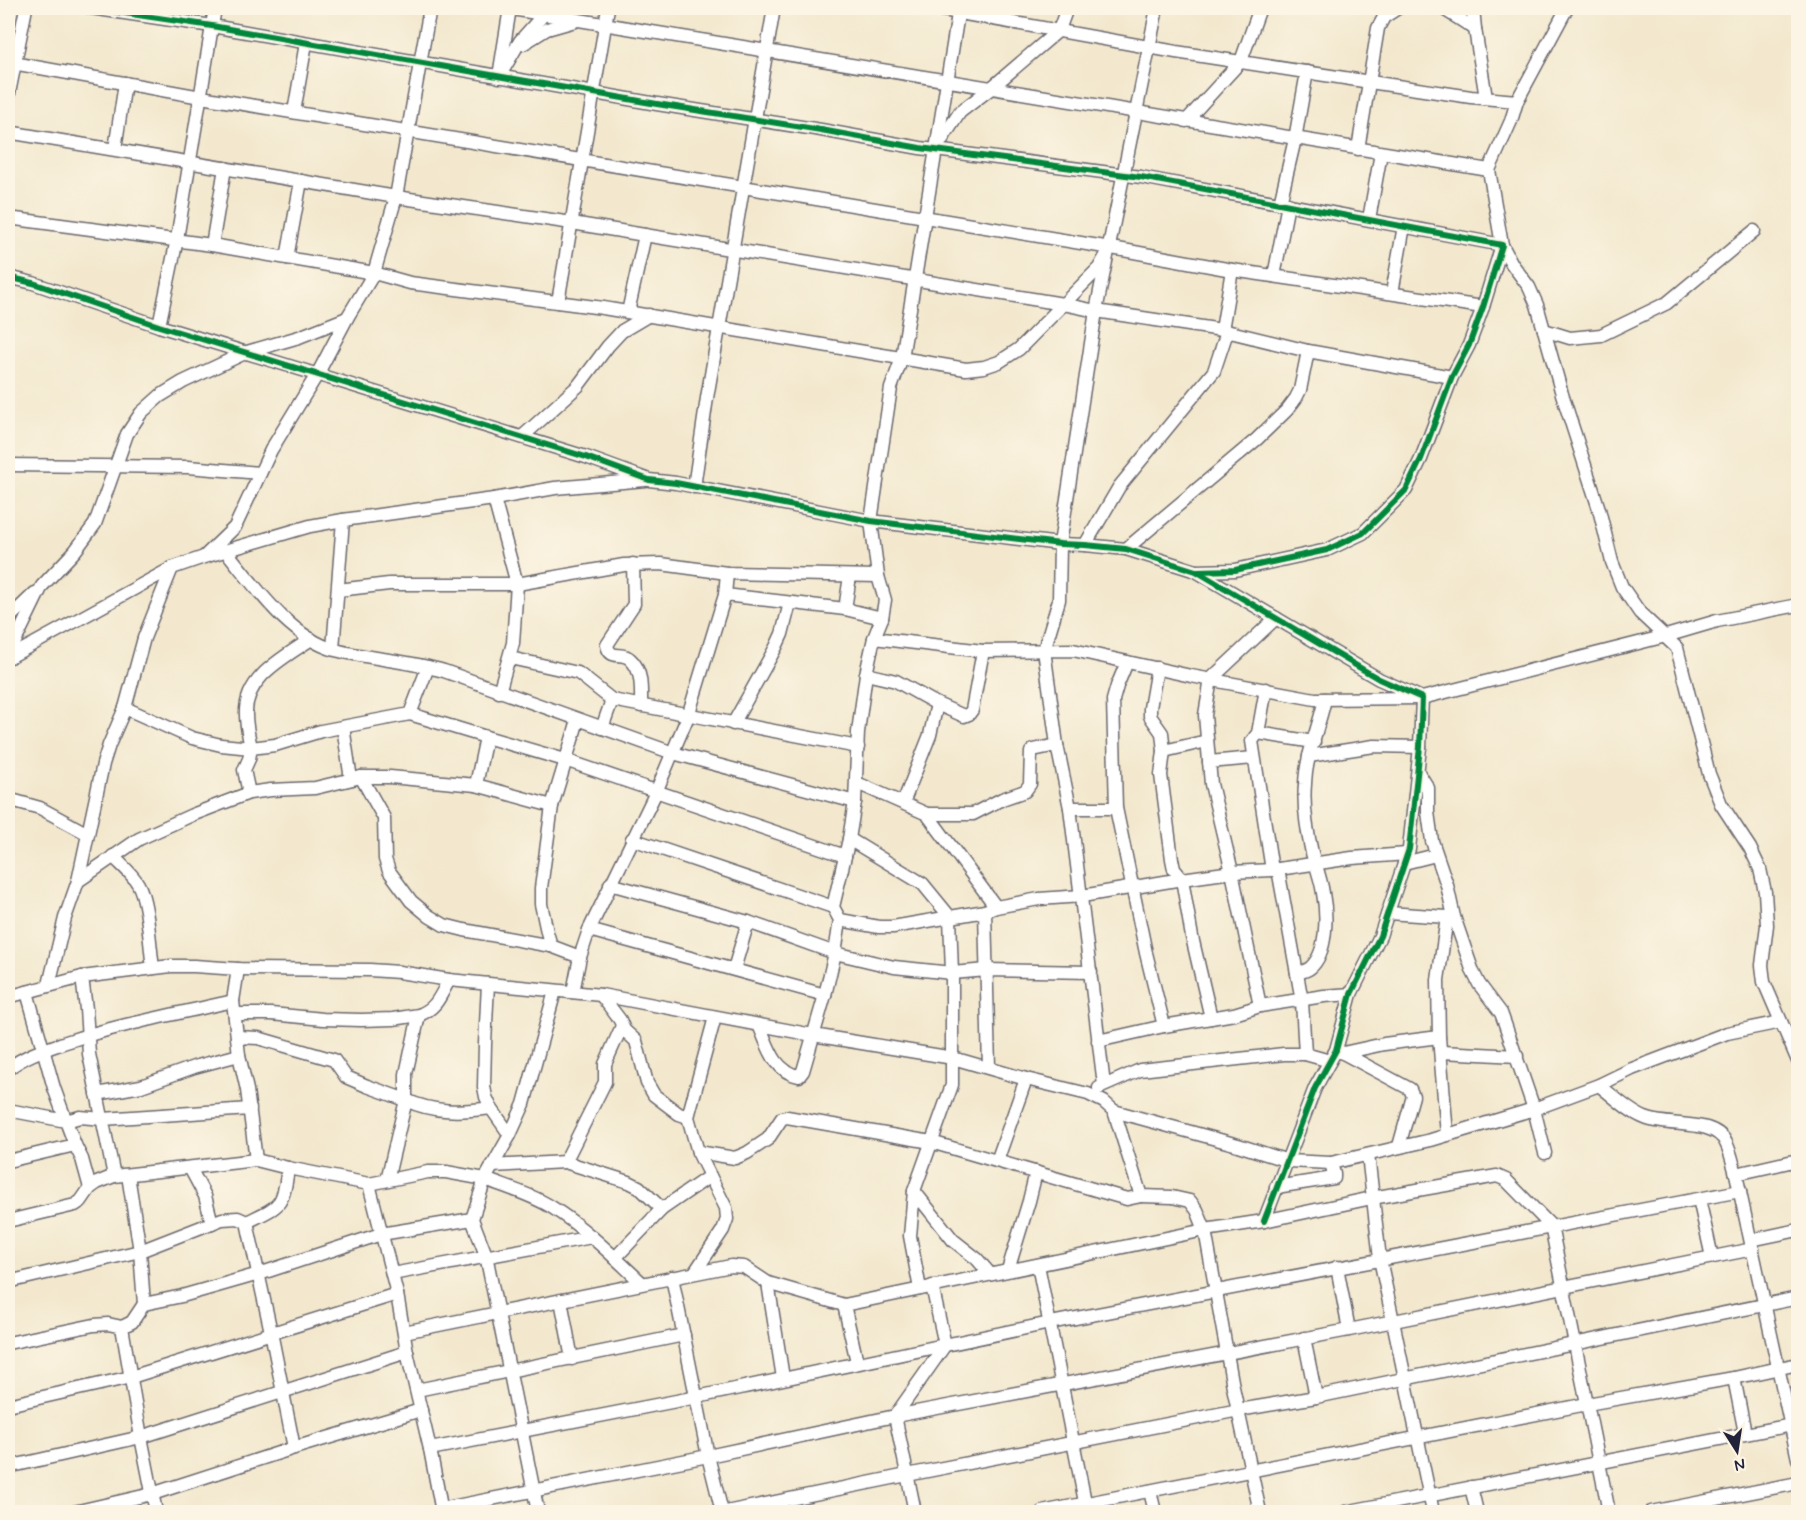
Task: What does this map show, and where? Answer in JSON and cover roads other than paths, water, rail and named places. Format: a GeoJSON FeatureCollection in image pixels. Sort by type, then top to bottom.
{"type":"FeatureCollection","features":[{"type":"Feature","properties":{"kind":"street"},"geometry":{"type":"LineString","coordinates":[[8,98],[13,63],[26,8]]}},
{"type":"Feature","properties":{"kind":"street"},"geometry":{"type":"LineString","coordinates":[[91,8],[156,12],[212,26],[499,77],[936,150],[1141,177],[1502,244]]}},
{"type":"Feature","properties":{"kind":"street"},"geometry":{"type":"LineString","coordinates":[[159,326],[177,239],[215,8]]}},
{"type":"Feature","properties":{"kind":"street"},"geometry":{"type":"LineString","coordinates":[[204,556],[235,527],[271,450],[318,373],[346,318],[374,273],[396,197],[430,8]]}},
{"type":"Feature","properties":{"kind":"street"},"geometry":{"type":"LineString","coordinates":[[499,77],[509,8],[545,11],[579,20],[766,52],[1489,170]]}},
{"type":"Feature","properties":{"kind":"street"},"geometry":{"type":"LineString","coordinates":[[558,302],[608,8]]}},
{"type":"Feature","properties":{"kind":"street"},"geometry":{"type":"LineString","coordinates":[[694,487],[774,8]]}},
{"type":"Feature","properties":{"kind":"street"},"geometry":{"type":"LineString","coordinates":[[932,8],[958,9],[1148,47],[1370,82],[1517,101]]}},
{"type":"Feature","properties":{"kind":"street"},"geometry":{"type":"LineString","coordinates":[[1059,30],[1067,8]]}},
{"type":"Feature","properties":{"kind":"street"},"geometry":{"type":"LineString","coordinates":[[936,150],[960,112],[1059,30],[1072,8]]}},
{"type":"Feature","properties":{"kind":"street"},"geometry":{"type":"LineString","coordinates":[[1104,1085],[1070,808],[1057,745],[1044,650],[1059,600],[1060,544],[1096,311],[1157,8]]}},
{"type":"Feature","properties":{"kind":"street"},"geometry":{"type":"LineString","coordinates":[[1186,121],[1241,61],[1260,8]]}},
{"type":"Feature","properties":{"kind":"street"},"geometry":{"type":"LineString","coordinates":[[1358,149],[1378,28],[1384,17],[1398,8]]}},
{"type":"Feature","properties":{"kind":"street"},"geometry":{"type":"LineString","coordinates":[[1442,8],[1475,29]]}},
{"type":"Feature","properties":{"kind":"street"},"geometry":{"type":"LineString","coordinates":[[1473,8],[1486,98]]}},
{"type":"Feature","properties":{"kind":"street"},"geometry":{"type":"LineString","coordinates":[[1567,8],[1517,101],[1511,121],[1489,170],[1502,244],[1512,264],[1529,287],[1537,305],[1562,394],[1599,509],[1612,562],[1622,587],[1640,613],[1677,648],[1709,774],[1721,804],[1750,848],[1760,869],[1765,892],[1767,925],[1762,965],[1764,982],[1798,1061]]}},
{"type":"Feature","properties":{"kind":"street"},"geometry":{"type":"LineString","coordinates":[[759,1025],[776,1062],[784,1071],[799,1076],[803,1071],[825,995],[840,920],[833,907],[855,802],[866,674],[885,600],[878,576],[871,521],[891,388],[902,358],[958,9]]}},
{"type":"Feature","properties":{"kind":"street"},"geometry":{"type":"LineString","coordinates":[[499,77],[517,47],[545,11]]}},
{"type":"Feature","properties":{"kind":"street"},"geometry":{"type":"LineString","coordinates":[[517,47],[547,29],[579,20]]}},
{"type":"Feature","properties":{"kind":"street"},"geometry":{"type":"LineString","coordinates":[[294,112],[306,43]]}},
{"type":"Feature","properties":{"kind":"street"},"geometry":{"type":"LineString","coordinates":[[13,63],[1108,251],[1483,307]]}},
{"type":"Feature","properties":{"kind":"street"},"geometry":{"type":"LineString","coordinates":[[1274,276],[1306,72]]}},
{"type":"Feature","properties":{"kind":"street"},"geometry":{"type":"LineString","coordinates":[[115,149],[125,83]]}},
{"type":"Feature","properties":{"kind":"street"},"geometry":{"type":"LineString","coordinates":[[8,132],[396,197],[572,222],[914,281],[1225,331],[1308,351],[1452,377]]}},
{"type":"Feature","properties":{"kind":"street"},"geometry":{"type":"LineString","coordinates":[[1369,219],[1381,153]]}},
{"type":"Feature","properties":{"kind":"street"},"geometry":{"type":"LineString","coordinates":[[212,245],[225,168]]}},
{"type":"Feature","properties":{"kind":"street"},"geometry":{"type":"LineString","coordinates":[[287,258],[301,181]]}},
{"type":"Feature","properties":{"kind":"street"},"geometry":{"type":"LineString","coordinates":[[8,218],[177,239],[374,273],[410,283],[649,315],[966,369],[991,365],[1019,350],[1099,268],[1108,251]]}},
{"type":"Feature","properties":{"kind":"street"},"geometry":{"type":"LineString","coordinates":[[1392,293],[1404,226]]}},
{"type":"Feature","properties":{"kind":"street"},"geometry":{"type":"LineString","coordinates":[[1544,330],[1570,338],[1602,335],[1667,303],[1754,231]]}},
{"type":"Feature","properties":{"kind":"street"},"geometry":{"type":"LineString","coordinates":[[628,312],[645,235]]}},
{"type":"Feature","properties":{"kind":"street"},"geometry":{"type":"LineString","coordinates":[[1196,571],[1234,570],[1328,550],[1363,533],[1406,490],[1421,459],[1452,377],[1469,345],[1502,244]]}},
{"type":"Feature","properties":{"kind":"street"},"geometry":{"type":"LineString","coordinates":[[1085,544],[1119,487],[1214,371],[1225,331],[1232,270]]}},
{"type":"Feature","properties":{"kind":"street"},"geometry":{"type":"LineString","coordinates":[[8,277],[159,326],[586,457],[649,480],[871,521],[1060,544],[1085,544],[1126,549],[1196,571],[1379,679],[1422,698]]}},
{"type":"Feature","properties":{"kind":"street"},"geometry":{"type":"LineString","coordinates":[[522,437],[579,386],[622,331],[649,315]]}},
{"type":"Feature","properties":{"kind":"street"},"geometry":{"type":"LineString","coordinates":[[8,620],[75,551],[95,524],[127,434],[141,413],[153,402],[183,382],[247,352],[299,337],[346,318]]}},
{"type":"Feature","properties":{"kind":"street"},"geometry":{"type":"LineString","coordinates":[[1126,549],[1257,439],[1287,410],[1300,390],[1308,351]]}},
{"type":"Feature","properties":{"kind":"street"},"geometry":{"type":"LineString","coordinates":[[8,465],[189,467],[260,473]]}},
{"type":"Feature","properties":{"kind":"street"},"geometry":{"type":"LineString","coordinates":[[8,657],[172,568],[204,556],[310,526],[555,488],[649,480]]}},
{"type":"Feature","properties":{"kind":"street"},"geometry":{"type":"LineString","coordinates":[[494,499],[517,584],[513,643],[499,692]]}},
{"type":"Feature","properties":{"kind":"street"},"geometry":{"type":"LineString","coordinates":[[333,649],[343,520]]}},
{"type":"Feature","properties":{"kind":"street"},"geometry":{"type":"LineString","coordinates":[[226,551],[273,607],[310,639],[333,649],[428,667],[673,753],[855,802]]}},
{"type":"Feature","properties":{"kind":"street"},"geometry":{"type":"LineString","coordinates":[[338,590],[389,584],[517,584],[633,564],[662,564],[727,573],[878,576]]}},
{"type":"Feature","properties":{"kind":"street"},"geometry":{"type":"LineString","coordinates":[[633,564],[634,604],[607,645],[612,654],[629,657],[632,660],[640,679],[641,706]]}},
{"type":"Feature","properties":{"kind":"street"},"geometry":{"type":"LineString","coordinates":[[50,985],[65,918],[78,880],[106,755],[125,708],[144,638],[172,568]]}},
{"type":"Feature","properties":{"kind":"street"},"geometry":{"type":"LineString","coordinates":[[573,992],[580,957],[589,930],[656,792],[688,716],[725,595],[727,573]]}},
{"type":"Feature","properties":{"kind":"street"},"geometry":{"type":"LineString","coordinates":[[844,609],[850,576]]}},
{"type":"Feature","properties":{"kind":"street"},"geometry":{"type":"LineString","coordinates":[[8,657],[42,586]]}},
{"type":"Feature","properties":{"kind":"street"},"geometry":{"type":"LineString","coordinates":[[725,595],[844,609],[882,618]]}},
{"type":"Feature","properties":{"kind":"street"},"geometry":{"type":"LineString","coordinates":[[734,724],[777,647],[790,603]]}},
{"type":"Feature","properties":{"kind":"street"},"geometry":{"type":"LineString","coordinates":[[874,638],[983,651],[1073,650],[1315,699],[1422,698],[1717,621],[1798,605]]}},
{"type":"Feature","properties":{"kind":"street"},"geometry":{"type":"LineString","coordinates":[[1260,1006],[1233,872],[1211,784],[1205,715],[1211,679],[1276,618]]}},
{"type":"Feature","properties":{"kind":"street"},"geometry":{"type":"LineString","coordinates":[[249,793],[244,770],[251,748],[246,707],[256,682],[268,669],[310,639]]}},
{"type":"Feature","properties":{"kind":"street"},"geometry":{"type":"LineString","coordinates":[[866,674],[896,681],[964,716],[972,710],[983,651]]}},
{"type":"Feature","properties":{"kind":"street"},"geometry":{"type":"LineString","coordinates":[[510,658],[578,673],[612,700],[858,747]]}},
{"type":"Feature","properties":{"kind":"street"},"geometry":{"type":"LineString","coordinates":[[1127,662],[1113,700],[1116,808],[1164,1026]]}},
{"type":"Feature","properties":{"kind":"street"},"geometry":{"type":"LineString","coordinates":[[410,714],[428,667]]}},
{"type":"Feature","properties":{"kind":"street"},"geometry":{"type":"LineString","coordinates":[[1157,668],[1150,717],[1162,733],[1164,751],[1161,775],[1172,860],[1174,869],[1182,879],[1192,937],[1211,1018]]}},
{"type":"Feature","properties":{"kind":"street"},"geometry":{"type":"LineString","coordinates":[[1266,689],[1258,733],[1252,741],[1302,1001],[1305,1054]]}},
{"type":"Feature","properties":{"kind":"street"},"geometry":{"type":"LineString","coordinates":[[1264,1221],[1316,1088],[1336,1055],[1351,994],[1380,936],[1406,859],[1418,772],[1422,698]]}},
{"type":"Feature","properties":{"kind":"street"},"geometry":{"type":"LineString","coordinates":[[1297,973],[1308,970],[1316,961],[1322,947],[1326,925],[1326,908],[1306,818],[1305,784],[1309,756],[1325,699]]}},
{"type":"Feature","properties":{"kind":"street"},"geometry":{"type":"LineString","coordinates":[[602,728],[612,700]]}},
{"type":"Feature","properties":{"kind":"street"},"geometry":{"type":"LineString","coordinates":[[903,802],[930,735],[937,704]]}},
{"type":"Feature","properties":{"kind":"street"},"geometry":{"type":"LineString","coordinates":[[125,708],[192,738],[221,745],[251,748],[275,745],[321,731],[410,714],[565,760],[845,856]]}},
{"type":"Feature","properties":{"kind":"street"},"geometry":{"type":"LineString","coordinates":[[551,946],[541,896],[552,806],[578,720]]}},
{"type":"Feature","properties":{"kind":"street"},"geometry":{"type":"LineString","coordinates":[[344,727],[356,778],[384,818],[384,859],[389,871],[411,901],[444,925],[551,946],[580,957]]}},
{"type":"Feature","properties":{"kind":"street"},"geometry":{"type":"LineString","coordinates":[[1258,733],[1314,742]]}},
{"type":"Feature","properties":{"kind":"street"},"geometry":{"type":"LineString","coordinates":[[476,785],[486,737]]}},
{"type":"Feature","properties":{"kind":"street"},"geometry":{"type":"LineString","coordinates":[[1164,751],[1207,741]]}},
{"type":"Feature","properties":{"kind":"street"},"geometry":{"type":"LineString","coordinates":[[857,783],[927,814],[974,814],[1002,799],[1025,791],[1030,784],[1031,752],[1057,745]]}},
{"type":"Feature","properties":{"kind":"street"},"geometry":{"type":"LineString","coordinates":[[1309,756],[1374,746],[1420,747]]}},
{"type":"Feature","properties":{"kind":"street"},"geometry":{"type":"LineString","coordinates":[[1209,762],[1254,758]]}},
{"type":"Feature","properties":{"kind":"street"},"geometry":{"type":"LineString","coordinates":[[1418,772],[1428,788],[1430,821],[1436,855],[1447,885],[1450,917],[1438,980],[1439,1037],[1447,1135]]}},
{"type":"Feature","properties":{"kind":"street"},"geometry":{"type":"LineString","coordinates":[[78,880],[139,839],[163,827],[249,793],[315,788],[356,778],[421,779],[476,785],[552,806]]}},
{"type":"Feature","properties":{"kind":"street"},"geometry":{"type":"LineString","coordinates":[[8,799],[40,808],[88,834]]}},
{"type":"Feature","properties":{"kind":"street"},"geometry":{"type":"LineString","coordinates":[[1070,808],[1116,808]]}},
{"type":"Feature","properties":{"kind":"street"},"geometry":{"type":"LineString","coordinates":[[927,814],[991,909],[987,970],[989,1068]]}},
{"type":"Feature","properties":{"kind":"street"},"geometry":{"type":"LineString","coordinates":[[632,839],[833,907]]}},
{"type":"Feature","properties":{"kind":"street"},"geometry":{"type":"LineString","coordinates":[[849,839],[922,884],[950,917],[952,1085],[914,1191],[910,1236],[945,1345]]}},
{"type":"Feature","properties":{"kind":"street"},"geometry":{"type":"LineString","coordinates":[[840,920],[879,927],[893,927],[1039,898],[1082,896],[1233,872],[1275,869],[1352,858],[1406,859],[1436,855]]}},
{"type":"Feature","properties":{"kind":"street"},"geometry":{"type":"LineString","coordinates":[[113,856],[140,887],[144,899],[153,968]]}},
{"type":"Feature","properties":{"kind":"street"},"geometry":{"type":"LineString","coordinates":[[610,884],[748,922],[835,953],[894,967],[952,973],[987,970],[1091,972]]}},
{"type":"Feature","properties":{"kind":"street"},"geometry":{"type":"LineString","coordinates":[[1388,913],[1450,917]]}},
{"type":"Feature","properties":{"kind":"street"},"geometry":{"type":"LineString","coordinates":[[1450,917],[1479,984],[1501,1013],[1534,1109],[1545,1153]]}},
{"type":"Feature","properties":{"kind":"street"},"geometry":{"type":"LineString","coordinates":[[734,969],[748,922]]}},
{"type":"Feature","properties":{"kind":"street"},"geometry":{"type":"LineString","coordinates":[[589,930],[825,995]]}},
{"type":"Feature","properties":{"kind":"street"},"geometry":{"type":"LineString","coordinates":[[8,997],[82,977],[153,968],[194,966],[399,972],[449,980],[601,995],[813,1035],[953,1058],[1088,1094],[1104,1102],[1114,1112],[1141,1196]]}},
{"type":"Feature","properties":{"kind":"street"},"geometry":{"type":"LineString","coordinates":[[238,969],[234,1008],[256,1160]]}},
{"type":"Feature","properties":{"kind":"street"},"geometry":{"type":"LineString","coordinates":[[82,977],[87,1035],[114,1176]]}},
{"type":"Feature","properties":{"kind":"street"},"geometry":{"type":"LineString","coordinates":[[8,1069],[19,1060],[87,1035],[143,1021],[234,1008],[343,1020],[393,1019],[419,1015],[430,1011],[435,1006],[449,980]]}},
{"type":"Feature","properties":{"kind":"street"},"geometry":{"type":"LineString","coordinates":[[488,984],[484,1088],[490,1108],[510,1135]]}},
{"type":"Feature","properties":{"kind":"street"},"geometry":{"type":"LineString","coordinates":[[538,1512],[486,1256],[472,1219],[485,1179],[510,1135],[524,1104],[555,991]]}},
{"type":"Feature","properties":{"kind":"street"},"geometry":{"type":"LineString","coordinates":[[27,992],[54,1088],[82,1159],[90,1188]]}},
{"type":"Feature","properties":{"kind":"street"},"geometry":{"type":"LineString","coordinates":[[1098,1041],[1260,1006],[1351,994]]}},
{"type":"Feature","properties":{"kind":"street"},"geometry":{"type":"LineString","coordinates":[[601,995],[620,1020],[624,1030],[636,1041],[647,1083],[654,1095],[688,1118]]}},
{"type":"Feature","properties":{"kind":"street"},"geometry":{"type":"LineString","coordinates":[[387,1180],[406,1100],[408,1063],[419,1015]]}},
{"type":"Feature","properties":{"kind":"street"},"geometry":{"type":"LineString","coordinates":[[695,1272],[723,1230],[727,1219],[726,1208],[698,1152],[688,1118],[715,1017]]}},
{"type":"Feature","properties":{"kind":"street"},"geometry":{"type":"LineString","coordinates":[[1114,1112],[1238,1145],[1288,1161],[1331,1163],[1447,1135],[1534,1109],[1727,1033],[1781,1022]]}},
{"type":"Feature","properties":{"kind":"street"},"geometry":{"type":"LineString","coordinates":[[565,1161],[605,1082],[604,1064],[622,1026]]}},
{"type":"Feature","properties":{"kind":"street"},"geometry":{"type":"LineString","coordinates":[[237,1037],[258,1038],[334,1060],[346,1077],[418,1106],[447,1112],[490,1108]]}},
{"type":"Feature","properties":{"kind":"street"},"geometry":{"type":"LineString","coordinates":[[1088,1094],[1140,1070],[1262,1056],[1336,1055],[1384,1044],[1439,1037]]}},
{"type":"Feature","properties":{"kind":"street"},"geometry":{"type":"LineString","coordinates":[[1442,1052],[1517,1056]]}},
{"type":"Feature","properties":{"kind":"street"},"geometry":{"type":"LineString","coordinates":[[97,1094],[141,1086],[194,1067],[239,1055]]}},
{"type":"Feature","properties":{"kind":"street"},"geometry":{"type":"LineString","coordinates":[[1336,1055],[1410,1089],[1413,1096],[1399,1146]]}},
{"type":"Feature","properties":{"kind":"street"},"geometry":{"type":"LineString","coordinates":[[997,1161],[1026,1079]]}},
{"type":"Feature","properties":{"kind":"street"},"geometry":{"type":"LineString","coordinates":[[1599,1085],[1645,1118],[1710,1128],[1720,1134],[1727,1143],[1794,1431],[1798,1459]]}},
{"type":"Feature","properties":{"kind":"street"},"geometry":{"type":"LineString","coordinates":[[8,1110],[66,1121],[80,1117],[104,1119],[250,1108]]}},
{"type":"Feature","properties":{"kind":"street"},"geometry":{"type":"LineString","coordinates":[[698,1152],[735,1158],[768,1139],[782,1118],[787,1117],[931,1142],[1127,1198],[1172,1197],[1190,1201],[1197,1210],[1205,1230],[1227,1353],[1260,1512]]}},
{"type":"Feature","properties":{"kind":"street"},"geometry":{"type":"LineString","coordinates":[[8,1161],[75,1145]]}},
{"type":"Feature","properties":{"kind":"street"},"geometry":{"type":"LineString","coordinates":[[1368,1155],[1380,1259],[1433,1512]]}},
{"type":"Feature","properties":{"kind":"street"},"geometry":{"type":"LineString","coordinates":[[8,1221],[75,1205],[81,1201],[90,1188],[114,1176],[256,1160],[369,1184],[428,1172],[446,1172],[485,1179],[535,1198],[553,1208],[592,1237],[642,1283]]}},
{"type":"Feature","properties":{"kind":"street"},"geometry":{"type":"LineString","coordinates":[[1736,1174],[1798,1160]]}},
{"type":"Feature","properties":{"kind":"street"},"geometry":{"type":"LineString","coordinates":[[492,1166],[565,1161],[629,1182],[639,1187],[662,1209]]}},
{"type":"Feature","properties":{"kind":"street"},"geometry":{"type":"LineString","coordinates":[[1276,1187],[1334,1178],[1331,1163]]}},
{"type":"Feature","properties":{"kind":"street"},"geometry":{"type":"LineString","coordinates":[[190,1168],[205,1196],[212,1223]]}},
{"type":"Feature","properties":{"kind":"street"},"geometry":{"type":"LineString","coordinates":[[247,1222],[275,1207],[281,1201],[288,1168]]}},
{"type":"Feature","properties":{"kind":"street"},"geometry":{"type":"LineString","coordinates":[[1008,1270],[1036,1172]]}},
{"type":"Feature","properties":{"kind":"street"},"geometry":{"type":"LineString","coordinates":[[8,1343],[94,1324],[122,1327],[132,1322],[144,1304],[140,1251],[128,1175]]}},
{"type":"Feature","properties":{"kind":"street"},"geometry":{"type":"LineString","coordinates":[[615,1258],[662,1209],[710,1176]]}},
{"type":"Feature","properties":{"kind":"street"},"geometry":{"type":"LineString","coordinates":[[404,1332],[731,1266],[744,1267],[768,1283],[844,1305],[1205,1230],[1264,1221],[1372,1198],[1497,1176],[1506,1180],[1551,1226],[1609,1512]]}},
{"type":"Feature","properties":{"kind":"street"},"geometry":{"type":"LineString","coordinates":[[369,1184],[397,1294],[407,1352],[442,1510],[896,1416],[1349,1330],[1712,1257],[1798,1230]]}},
{"type":"Feature","properties":{"kind":"street"},"geometry":{"type":"LineString","coordinates":[[914,1191],[953,1240],[990,1274]]}},
{"type":"Feature","properties":{"kind":"street"},"geometry":{"type":"LineString","coordinates":[[430,1449],[697,1397],[1050,1323],[1740,1191]]}},
{"type":"Feature","properties":{"kind":"street"},"geometry":{"type":"LineString","coordinates":[[1698,1199],[1712,1257]]}},
{"type":"Feature","properties":{"kind":"street"},"geometry":{"type":"LineString","coordinates":[[8,1282],[140,1251],[229,1218],[238,1218],[247,1222]]}},
{"type":"Feature","properties":{"kind":"street"},"geometry":{"type":"LineString","coordinates":[[144,1304],[182,1296],[259,1274],[381,1234],[472,1219]]}},
{"type":"Feature","properties":{"kind":"street"},"geometry":{"type":"LineString","coordinates":[[247,1222],[294,1448]]}},
{"type":"Feature","properties":{"kind":"street"},"geometry":{"type":"LineString","coordinates":[[392,1274],[592,1237]]}},
{"type":"Feature","properties":{"kind":"street"},"geometry":{"type":"LineString","coordinates":[[1038,1265],[1087,1508]]}},
{"type":"Feature","properties":{"kind":"street"},"geometry":{"type":"LineString","coordinates":[[1337,1267],[1349,1330]]}},
{"type":"Feature","properties":{"kind":"street"},"geometry":{"type":"LineString","coordinates":[[672,1277],[708,1456],[724,1512],[1239,1410],[1317,1397],[1798,1298]]}},
{"type":"Feature","properties":{"kind":"street"},"geometry":{"type":"LineString","coordinates":[[768,1283],[783,1378]]}},
{"type":"Feature","properties":{"kind":"street"},"geometry":{"type":"LineString","coordinates":[[8,1405],[131,1377],[397,1294]]}},
{"type":"Feature","properties":{"kind":"street"},"geometry":{"type":"LineString","coordinates":[[561,1300],[572,1359]]}},
{"type":"Feature","properties":{"kind":"street"},"geometry":{"type":"LineString","coordinates":[[844,1305],[857,1362]]}},
{"type":"Feature","properties":{"kind":"street"},"geometry":{"type":"LineString","coordinates":[[122,1327],[156,1512]]}},
{"type":"Feature","properties":{"kind":"street"},"geometry":{"type":"LineString","coordinates":[[417,1390],[684,1335]]}},
{"type":"Feature","properties":{"kind":"street"},"geometry":{"type":"LineString","coordinates":[[1304,1338],[1317,1397]]}},
{"type":"Feature","properties":{"kind":"street"},"geometry":{"type":"LineString","coordinates":[[915,1512],[896,1416],[945,1345]]}},
{"type":"Feature","properties":{"kind":"street"},"geometry":{"type":"LineString","coordinates":[[8,1467],[141,1437],[407,1352]]}},
{"type":"Feature","properties":{"kind":"street"},"geometry":{"type":"LineString","coordinates":[[1042,1512],[1087,1508],[1150,1491],[1798,1364]]}},
{"type":"Feature","properties":{"kind":"street"},"geometry":{"type":"LineString","coordinates":[[1734,1378],[1745,1433]]}},
{"type":"Feature","properties":{"kind":"street"},"geometry":{"type":"LineString","coordinates":[[74,1512],[152,1494],[421,1410]]}},
{"type":"Feature","properties":{"kind":"street"},"geometry":{"type":"LineString","coordinates":[[1345,1512],[1745,1433],[1794,1431]]}},
{"type":"Feature","properties":{"kind":"street"},"geometry":{"type":"LineString","coordinates":[[1651,1512],[1798,1483]]}},
{"type":"Feature","properties":{"kind":"street"},"geometry":{"type":"LineString","coordinates":[[1471,1488],[1477,1512]]}},
{"type":"Feature","properties":{"kind":"street"},"geometry":{"type":"LineString","coordinates":[[1150,1491],[1155,1512]]}}]}
